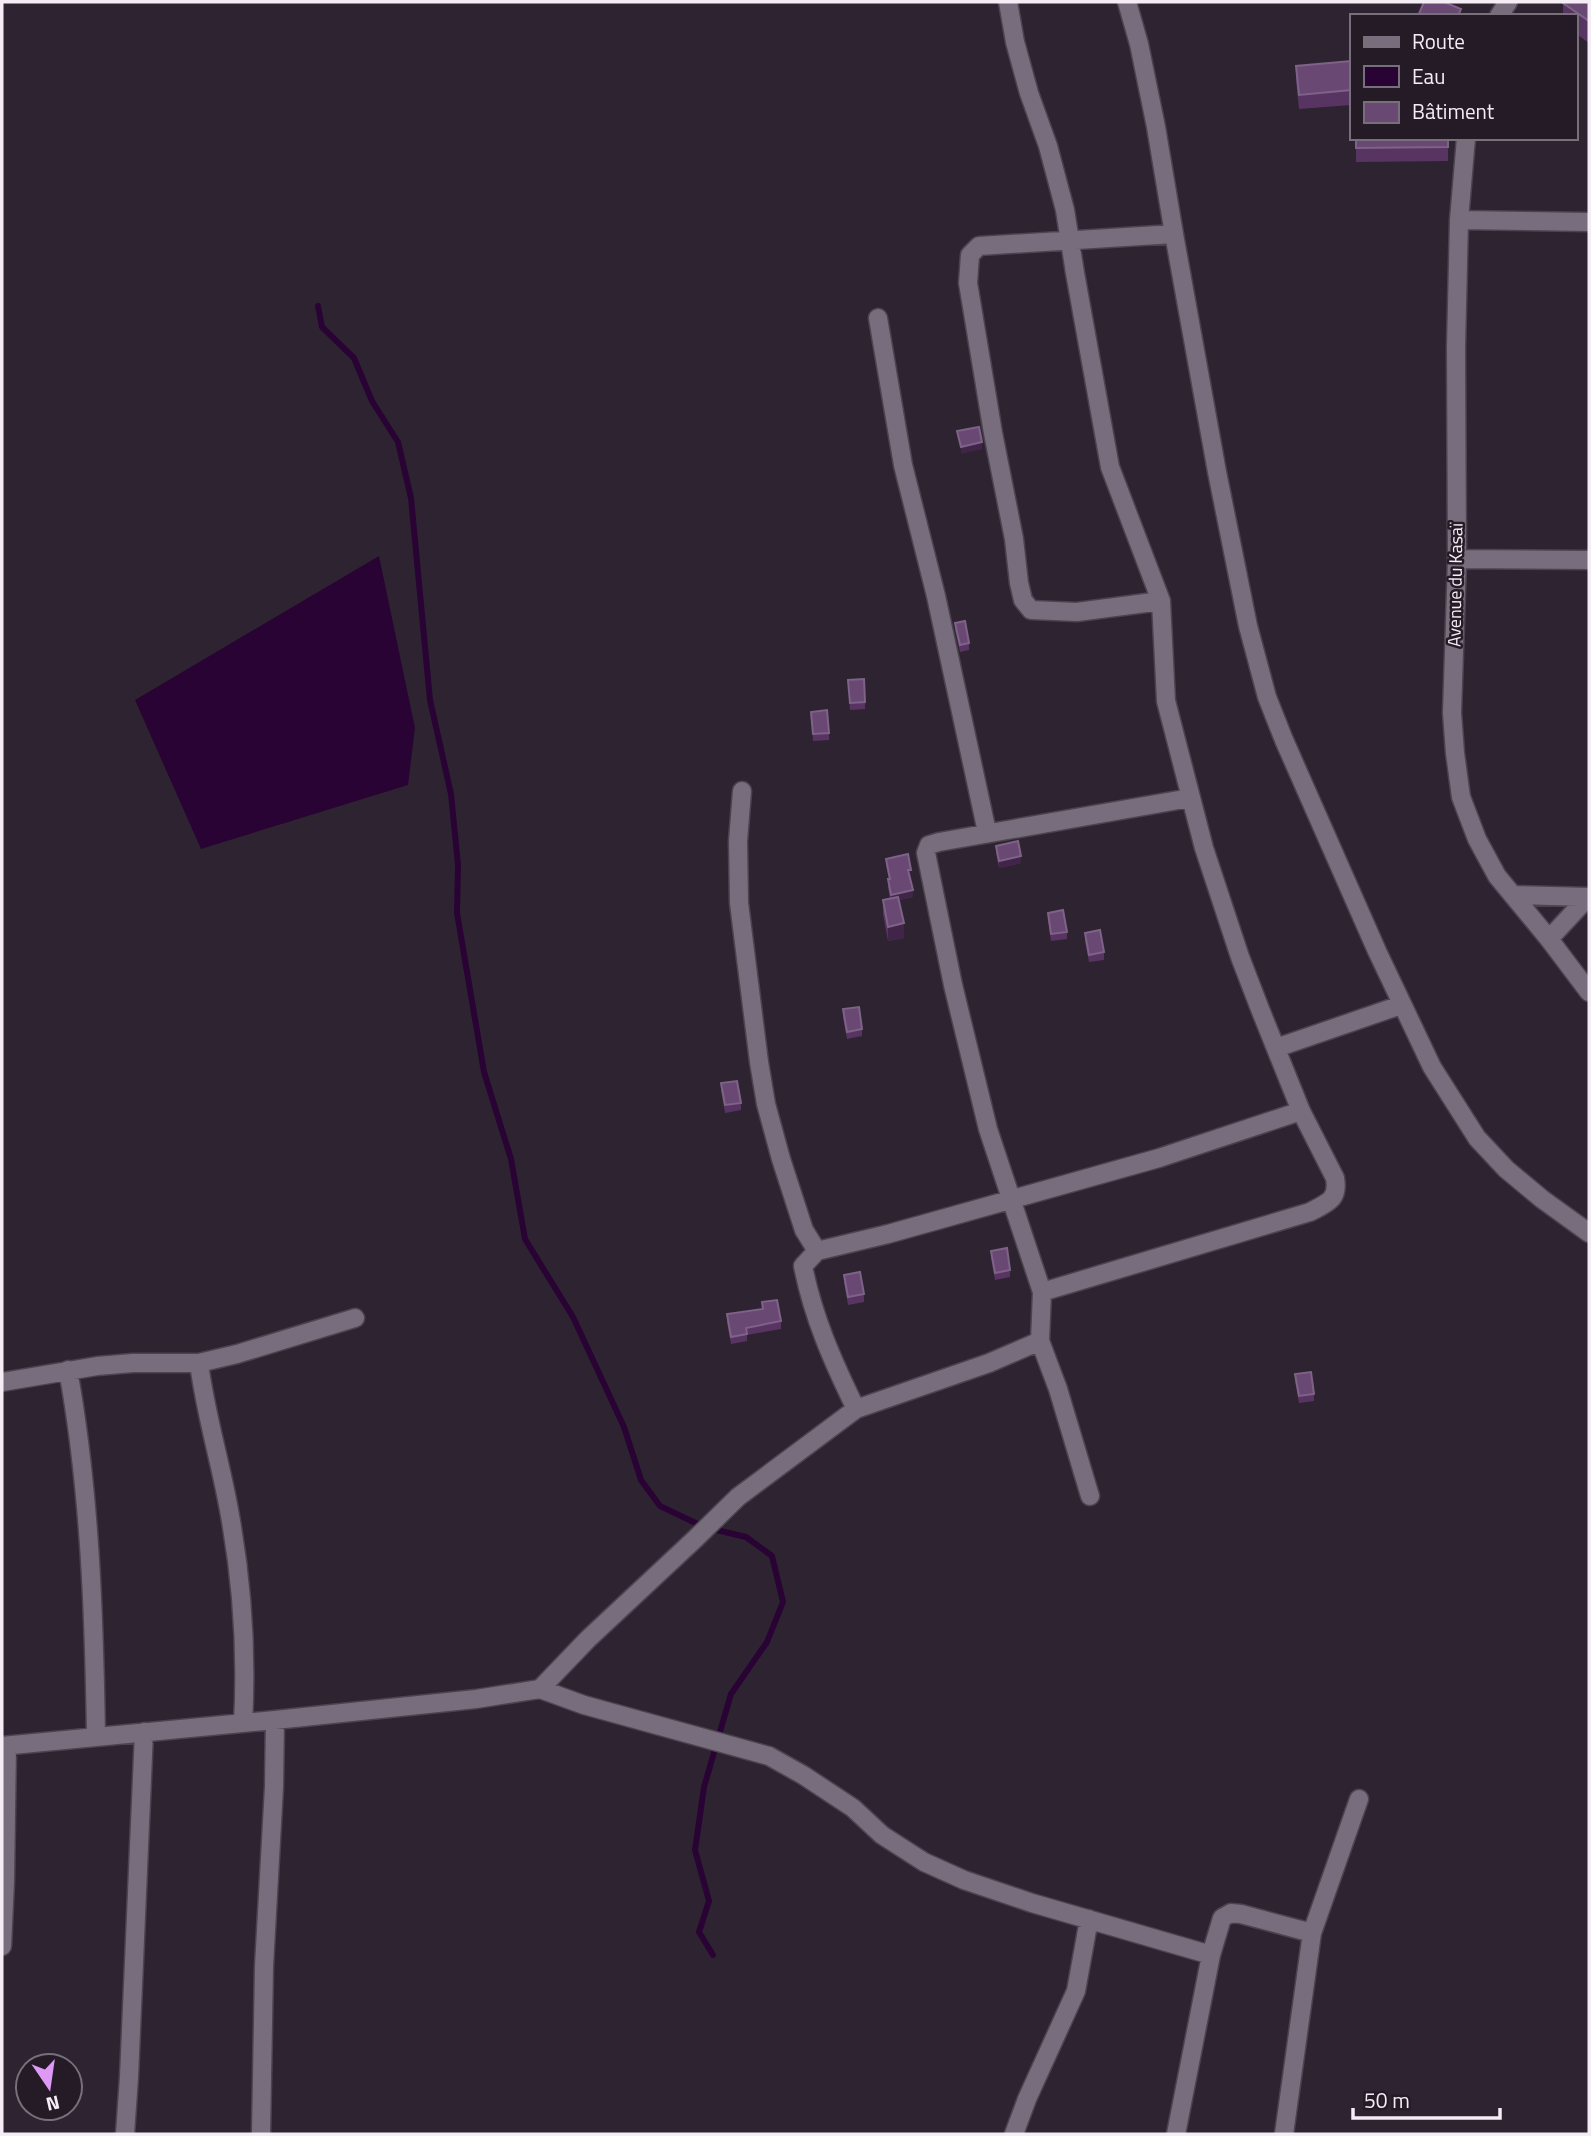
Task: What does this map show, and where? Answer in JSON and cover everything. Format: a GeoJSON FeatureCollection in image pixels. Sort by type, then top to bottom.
{"type":"FeatureCollection","features":[{"type":"Feature","properties":{"kind":"street"},"geometry":{"type":"LineString","coordinates":[[1008,2],[1015,42],[1048,146],[1071,240],[1110,467],[1161,601],[1166,701],[1204,848],[1224,911],[1276,1048],[1301,1111],[1335,1178],[1337,1188],[1334,1197],[1310,1213],[1042,1292]]}},
{"type":"Feature","properties":{"kind":"street"},"geometry":{"type":"LineString","coordinates":[[1127,2],[1139,44],[1156,127],[1248,626],[1267,697],[1401,1005],[1432,1067],[1477,1138],[1542,1199],[1589,1233]]}},
{"type":"Feature","properties":{"kind":"street","name":"Avenue du Kasaï"},"geometry":{"type":"LineString","coordinates":[[1466,140],[1459,220],[1455,348],[1457,559],[1452,713],[1461,797],[1477,839],[1497,876],[1589,992]]}},
{"type":"Feature","properties":{"kind":"street"},"geometry":{"type":"LineString","coordinates":[[1459,220],[1589,222]]}},
{"type":"Feature","properties":{"kind":"street"},"geometry":{"type":"LineString","coordinates":[[1161,601],[1077,612],[1031,610],[1023,600],[968,283],[970,255],[979,246],[1174,234]]}},
{"type":"Feature","properties":{"kind":"street"},"geometry":{"type":"LineString","coordinates":[[878,318],[903,465],[939,608],[987,832]]}},
{"type":"Feature","properties":{"kind":"street"},"geometry":{"type":"LineString","coordinates":[[1457,559],[1589,560]]}},
{"type":"Feature","properties":{"kind":"street"},"geometry":{"type":"LineString","coordinates":[[742,791],[738,841],[739,903],[759,1062],[766,1104],[781,1159],[804,1230],[817,1251]]}},
{"type":"Feature","properties":{"kind":"street"},"geometry":{"type":"LineString","coordinates":[[1090,1496],[1058,1389],[1040,1341],[1042,1292],[988,1129],[953,985],[926,853],[929,845],[987,832],[1191,798]]}},
{"type":"Feature","properties":{"kind":"street"},"geometry":{"type":"LineString","coordinates":[[1514,895],[1589,897]]}},
{"type":"Feature","properties":{"kind":"street"},"geometry":{"type":"LineString","coordinates":[[1549,939],[1589,897]]}},
{"type":"Feature","properties":{"kind":"street"},"geometry":{"type":"LineString","coordinates":[[1276,1048],[1401,1005]]}},
{"type":"Feature","properties":{"kind":"street"},"geometry":{"type":"LineString","coordinates":[[856,1409],[821,1333],[808,1288],[803,1266],[817,1251],[1159,1158],[1301,1111]]}},
{"type":"Feature","properties":{"kind":"street"},"geometry":{"type":"LineString","coordinates":[[2,1382],[68,1370],[133,1363],[199,1363],[355,1318]]}},
{"type":"Feature","properties":{"kind":"street"},"geometry":{"type":"LineString","coordinates":[[541,1689],[587,1639],[738,1497],[856,1409],[989,1363],[1040,1341]]}},
{"type":"Feature","properties":{"kind":"street"},"geometry":{"type":"LineString","coordinates":[[199,1363],[238,1569],[246,1681],[243,1723]]}},
{"type":"Feature","properties":{"kind":"street"},"geometry":{"type":"LineString","coordinates":[[68,1370],[79,1430],[89,1531],[96,1736]]}},
{"type":"Feature","properties":{"kind":"street"},"geometry":{"type":"LineString","coordinates":[[2,1947],[5,1881],[4,1746],[475,1699],[541,1689],[583,1705],[769,1756],[853,1808],[882,1835],[924,1862],[964,1880],[1211,1955]]}},
{"type":"Feature","properties":{"kind":"street"},"geometry":{"type":"LineString","coordinates":[[261,2134],[264,1966],[275,1720]]}},
{"type":"Feature","properties":{"kind":"street"},"geometry":{"type":"LineString","coordinates":[[125,2134],[144,1732]]}},
{"type":"Feature","properties":{"kind":"street"},"geometry":{"type":"LineString","coordinates":[[1284,2134],[1312,1933],[1359,1799]]}},
{"type":"Feature","properties":{"kind":"street"},"geometry":{"type":"LineString","coordinates":[[1176,2134],[1201,1996],[1222,1918],[1231,1913],[1241,1914],[1312,1933]]}},
{"type":"Feature","properties":{"kind":"street"},"geometry":{"type":"LineString","coordinates":[[1014,2134],[1076,1991],[1089,1919]]}},
{"type":"Feature","properties":{"kind":"water"},"geometry":{"type":"Polygon","coordinates":[[[379,556],[415,728],[408,785],[201,849],[135,700],[379,556]]]}},
{"type":"Feature","properties":{"kind":"building"},"geometry":{"type":"Polygon","coordinates":[[[1424,2],[1444,2],[1461,9],[1459,14],[1419,14],[1424,2]]]}},
{"type":"Feature","properties":{"kind":"building"},"geometry":{"type":"Polygon","coordinates":[[[1589,2],[1589,21],[1563,3],[1589,2]]]}},
{"type":"Feature","properties":{"kind":"building"},"geometry":{"type":"Polygon","coordinates":[[[1350,61],[1350,90],[1299,95],[1296,66],[1350,61]]]}},
{"type":"Feature","properties":{"kind":"building"},"geometry":{"type":"Polygon","coordinates":[[[1356,140],[1448,140],[1448,147],[1356,148],[1356,140]]]}},
{"type":"Feature","properties":{"kind":"building"},"geometry":{"type":"Polygon","coordinates":[[[979,427],[982,442],[961,447],[957,431],[979,427]]]}},
{"type":"Feature","properties":{"kind":"building"},"geometry":{"type":"Polygon","coordinates":[[[965,621],[969,643],[960,645],[955,623],[965,621]]]}},
{"type":"Feature","properties":{"kind":"building"},"geometry":{"type":"Polygon","coordinates":[[[864,679],[865,702],[850,703],[848,680],[864,679]]]}},
{"type":"Feature","properties":{"kind":"building"},"geometry":{"type":"Polygon","coordinates":[[[827,710],[829,733],[813,734],[811,712],[827,710]]]}},
{"type":"Feature","properties":{"kind":"building"},"geometry":{"type":"Polygon","coordinates":[[[1018,841],[1021,856],[999,861],[996,846],[1018,841]]]}},
{"type":"Feature","properties":{"kind":"building"},"geometry":{"type":"Polygon","coordinates":[[[908,854],[911,870],[908,870],[913,890],[891,895],[886,859],[908,854]]]}},
{"type":"Feature","properties":{"kind":"building"},"geometry":{"type":"Polygon","coordinates":[[[898,897],[904,923],[888,927],[883,900],[898,897]]]}},
{"type":"Feature","properties":{"kind":"building"},"geometry":{"type":"Polygon","coordinates":[[[1063,910],[1067,932],[1051,934],[1048,913],[1063,910]]]}},
{"type":"Feature","properties":{"kind":"building"},"geometry":{"type":"Polygon","coordinates":[[[1100,930],[1104,952],[1089,955],[1085,933],[1100,930]]]}},
{"type":"Feature","properties":{"kind":"building"},"geometry":{"type":"Polygon","coordinates":[[[859,1007],[862,1029],[847,1032],[843,1009],[859,1007]]]}},
{"type":"Feature","properties":{"kind":"building"},"geometry":{"type":"Polygon","coordinates":[[[737,1081],[741,1103],[725,1105],[721,1083],[737,1081]]]}},
{"type":"Feature","properties":{"kind":"building"},"geometry":{"type":"Polygon","coordinates":[[[1007,1248],[1010,1270],[995,1273],[991,1251],[1007,1248]]]}},
{"type":"Feature","properties":{"kind":"building"},"geometry":{"type":"Polygon","coordinates":[[[860,1272],[864,1294],[848,1297],[844,1275],[860,1272]]]}},
{"type":"Feature","properties":{"kind":"building"},"geometry":{"type":"Polygon","coordinates":[[[777,1300],[781,1321],[746,1328],[747,1334],[731,1337],[727,1314],[763,1309],[762,1302],[777,1300]]]}},
{"type":"Feature","properties":{"kind":"building"},"geometry":{"type":"Polygon","coordinates":[[[1311,1372],[1314,1394],[1299,1396],[1295,1374],[1311,1372]]]}},
{"type":"Feature","properties":{"kind":"waterway"},"geometry":{"type":"LineString","coordinates":[[318,306],[322,327],[354,358],[372,401],[398,442],[411,498],[430,700],[451,794],[458,865],[457,913],[484,1072],[511,1159],[525,1239],[573,1317],[624,1427],[641,1480],[660,1506],[704,1527],[746,1537],[772,1556],[783,1602],[767,1642],[731,1694],[704,1787],[695,1850],[709,1901],[699,1932],[713,1955]]}}]}
